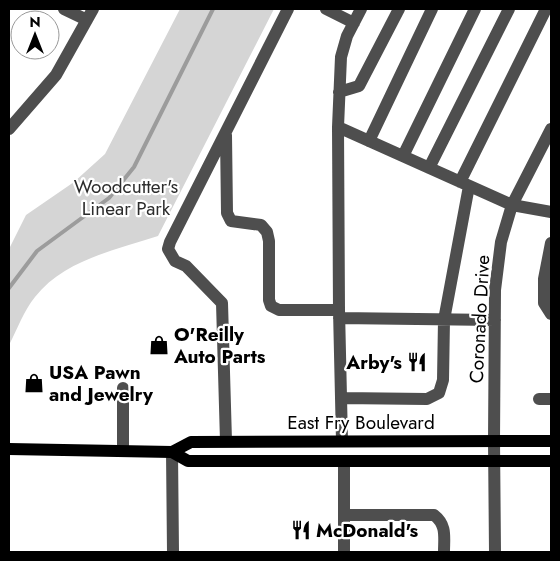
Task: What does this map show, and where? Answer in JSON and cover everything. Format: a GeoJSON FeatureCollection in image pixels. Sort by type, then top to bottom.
{"type":"FeatureCollection","features":[{"type":"Feature","properties":{"kind":"main road","name":"East Fry Boulevard"},"geometry":{"type":"LineString","coordinates":[[172,452],[190,442],[551,441]]}},
{"type":"Feature","properties":{"kind":"main road","name":"East Fry Boulevard"},"geometry":{"type":"LineString","coordinates":[[9,449],[172,452],[188,461],[551,461]]}},
{"type":"Feature","properties":{"kind":"street"},"geometry":{"type":"LineString","coordinates":[[9,128],[56,75],[90,14],[64,9]]}},
{"type":"Feature","properties":{"kind":"street"},"geometry":{"type":"LineString","coordinates":[[226,441],[222,303],[186,266],[175,261],[168,249],[288,9]]}},
{"type":"Feature","properties":{"kind":"street"},"geometry":{"type":"LineString","coordinates":[[326,9],[354,23]]}},
{"type":"Feature","properties":{"kind":"street"},"geometry":{"type":"LineString","coordinates":[[342,441],[338,127],[340,57],[347,36],[361,9]]}},
{"type":"Feature","properties":{"kind":"street"},"geometry":{"type":"LineString","coordinates":[[339,92],[359,86],[399,9]]}},
{"type":"Feature","properties":{"kind":"street"},"geometry":{"type":"LineString","coordinates":[[369,141],[432,9]]}},
{"type":"Feature","properties":{"kind":"street"},"geometry":{"type":"LineString","coordinates":[[403,156],[475,9]]}},
{"type":"Feature","properties":{"kind":"street"},"geometry":{"type":"LineString","coordinates":[[429,168],[509,9]]}},
{"type":"Feature","properties":{"kind":"street"},"geometry":{"type":"LineString","coordinates":[[341,398],[427,399],[439,393],[443,380],[444,320],[464,184],[546,9]]}},
{"type":"Feature","properties":{"kind":"street"},"geometry":{"type":"LineString","coordinates":[[338,127],[512,205],[551,212]]}},
{"type":"Feature","properties":{"kind":"street","name":"Coronado Drive"},"geometry":{"type":"LineString","coordinates":[[495,552],[495,320],[501,242],[512,205],[551,128]]}},
{"type":"Feature","properties":{"kind":"street"},"geometry":{"type":"LineString","coordinates":[[226,132],[227,213],[231,221],[261,225],[267,232],[269,241],[269,300],[271,306],[279,310],[339,314],[444,320],[495,320]]}},
{"type":"Feature","properties":{"kind":"street"},"geometry":{"type":"LineString","coordinates":[[551,244],[544,279],[544,303],[551,314]]}},
{"type":"Feature","properties":{"kind":"street"},"geometry":{"type":"LineString","coordinates":[[123,388],[123,450]]}},
{"type":"Feature","properties":{"kind":"street"},"geometry":{"type":"LineString","coordinates":[[172,452],[173,552]]}},
{"type":"Feature","properties":{"kind":"street"},"geometry":{"type":"LineString","coordinates":[[344,461],[344,552]]}},
{"type":"Feature","properties":{"kind":"street"},"geometry":{"type":"LineString","coordinates":[[344,515],[434,515],[441,520],[444,526],[444,552]]}},
{"type":"Feature","properties":{"kind":"green space","name":"Woodcutter's Linear Park"},"geometry":{"type":"Polygon","coordinates":[[[180,9],[274,9],[158,236],[91,258],[60,274],[47,284],[31,302],[9,345],[9,249],[26,215],[74,182],[105,154],[180,9]]]}},
{"type":"Feature","properties":{"kind":"waterway"},"geometry":{"type":"LineString","coordinates":[[9,288],[37,251],[109,198],[134,167],[213,9]]}},
{"type":"Feature","properties":{"kind":"place","name":"O'Reilly Auto Parts"},"geometry":{"type":"Point","coordinates":[159,345]}},
{"type":"Feature","properties":{"kind":"place","name":"Arby's"},"geometry":{"type":"Point","coordinates":[417,362]}},
{"type":"Feature","properties":{"kind":"place","name":"USA Pawn and Jewelry"},"geometry":{"type":"Point","coordinates":[34,383]}},
{"type":"Feature","properties":{"kind":"place","name":"McDonald's"},"geometry":{"type":"Point","coordinates":[301,530]}}]}
